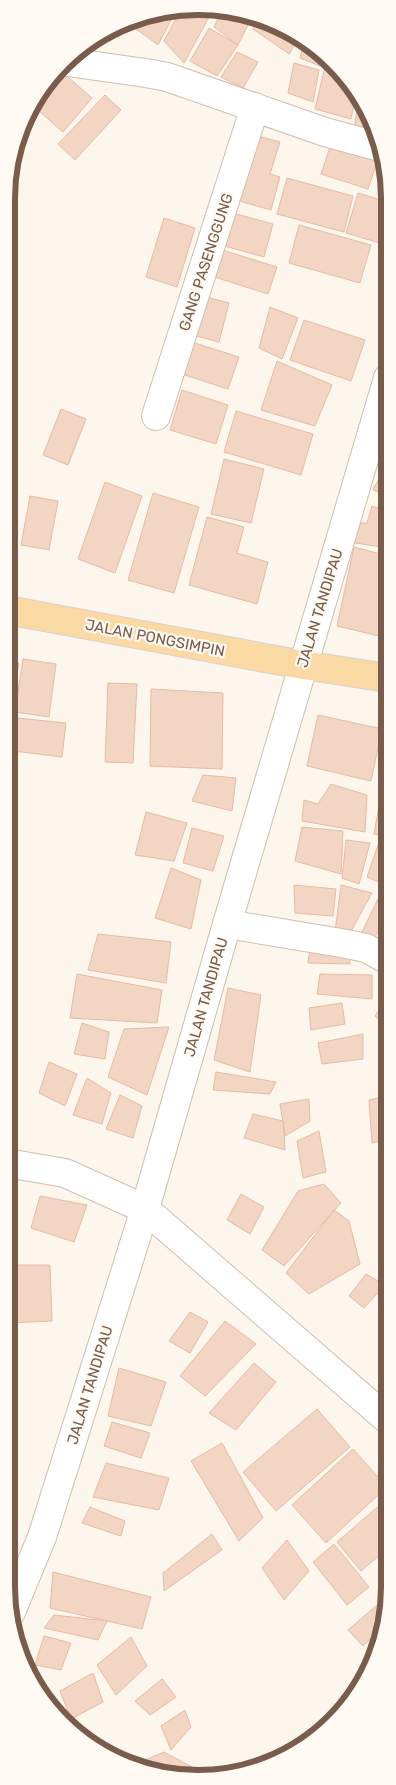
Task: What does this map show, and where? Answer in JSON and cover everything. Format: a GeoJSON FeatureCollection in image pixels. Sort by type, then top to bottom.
{"type":"FeatureCollection","features":[{"type":"Feature","properties":{"kind":"main road","name":"JALAN PONGSIMPIN"},"geometry":{"type":"LineString","coordinates":[[15,611],[303,665],[381,677]]}},
{"type":"Feature","properties":{"kind":"street"},"geometry":{"type":"LineString","coordinates":[[74,63],[167,77],[325,132],[373,145]]}},
{"type":"Feature","properties":{"kind":"street","name":"GANG PASENGGUNG"},"geometry":{"type":"LineString","coordinates":[[156,416],[255,107]]}},
{"type":"Feature","properties":{"kind":"street","name":"JALAN TANDIPAU"},"geometry":{"type":"LineString","coordinates":[[15,1601],[42,1537],[145,1209],[381,402]]}},
{"type":"Feature","properties":{"kind":"street"},"geometry":{"type":"LineString","coordinates":[[227,924],[366,948],[381,956]]}},
{"type":"Feature","properties":{"kind":"street"},"geometry":{"type":"LineString","coordinates":[[15,1164],[65,1173],[145,1209],[381,1414]]}},
{"type":"Feature","properties":{"kind":"building"},"geometry":{"type":"Polygon","coordinates":[[[210,15],[184,63],[164,41],[177,16],[210,15]]]}},
{"type":"Feature","properties":{"kind":"building"},"geometry":{"type":"Polygon","coordinates":[[[219,16],[249,22],[238,45],[214,27],[219,16]]]}},
{"type":"Feature","properties":{"kind":"building"},"geometry":{"type":"Polygon","coordinates":[[[172,17],[158,45],[133,27],[151,21],[172,17]]]}},
{"type":"Feature","properties":{"kind":"building"},"geometry":{"type":"Polygon","coordinates":[[[255,24],[257,25],[296,43],[289,54],[253,29],[255,24]]]}},
{"type":"Feature","properties":{"kind":"building"},"geometry":{"type":"Polygon","coordinates":[[[209,28],[238,45],[217,76],[190,61],[209,28]]]}},
{"type":"Feature","properties":{"kind":"building"},"geometry":{"type":"Polygon","coordinates":[[[302,48],[319,60],[321,62],[320,66],[300,58],[302,48]]]}},
{"type":"Feature","properties":{"kind":"building"},"geometry":{"type":"Polygon","coordinates":[[[237,52],[258,62],[243,88],[221,77],[237,52]]]}},
{"type":"Feature","properties":{"kind":"building"},"geometry":{"type":"Polygon","coordinates":[[[294,63],[319,70],[313,102],[288,93],[294,63]]]}},
{"type":"Feature","properties":{"kind":"building"},"geometry":{"type":"Polygon","coordinates":[[[325,67],[336,77],[354,104],[351,119],[315,109],[325,67]]]}},
{"type":"Feature","properties":{"kind":"building"},"geometry":{"type":"Polygon","coordinates":[[[64,74],[92,98],[63,132],[38,110],[64,74]]]}},
{"type":"Feature","properties":{"kind":"building"},"geometry":{"type":"Polygon","coordinates":[[[105,95],[121,110],[75,160],[58,144],[105,95]]]}},
{"type":"Feature","properties":{"kind":"building"},"geometry":{"type":"Polygon","coordinates":[[[357,109],[368,132],[354,129],[357,109]]]}},
{"type":"Feature","properties":{"kind":"building"},"geometry":{"type":"Polygon","coordinates":[[[251,134],[280,142],[270,174],[280,177],[271,210],[232,199],[251,134]]]}},
{"type":"Feature","properties":{"kind":"building"},"geometry":{"type":"Polygon","coordinates":[[[333,138],[375,151],[377,162],[368,189],[321,174],[333,138]]]}},
{"type":"Feature","properties":{"kind":"building"},"geometry":{"type":"Polygon","coordinates":[[[287,178],[353,196],[344,232],[277,214],[287,178]]]}},
{"type":"Feature","properties":{"kind":"building"},"geometry":{"type":"Polygon","coordinates":[[[358,193],[381,200],[381,243],[346,233],[358,193]]]}},
{"type":"Feature","properties":{"kind":"building"},"geometry":{"type":"Polygon","coordinates":[[[229,212],[273,224],[264,257],[221,245],[229,212]]]}},
{"type":"Feature","properties":{"kind":"building"},"geometry":{"type":"Polygon","coordinates":[[[164,218],[195,228],[177,287],[146,277],[164,218]]]}},
{"type":"Feature","properties":{"kind":"building"},"geometry":{"type":"Polygon","coordinates":[[[299,225],[371,245],[360,283],[289,263],[299,225]]]}},
{"type":"Feature","properties":{"kind":"building"},"geometry":{"type":"Polygon","coordinates":[[[216,248],[277,267],[268,294],[208,275],[216,248]]]}},
{"type":"Feature","properties":{"kind":"building"},"geometry":{"type":"Polygon","coordinates":[[[199,295],[229,303],[219,342],[189,334],[199,295]]]}},
{"type":"Feature","properties":{"kind":"building"},"geometry":{"type":"Polygon","coordinates":[[[270,307],[298,318],[282,359],[259,348],[270,307]]]}},
{"type":"Feature","properties":{"kind":"building"},"geometry":{"type":"Polygon","coordinates":[[[304,320],[365,340],[351,381],[290,360],[304,320]]]}},
{"type":"Feature","properties":{"kind":"building"},"geometry":{"type":"Polygon","coordinates":[[[185,340],[239,357],[228,389],[175,372],[185,340]]]}},
{"type":"Feature","properties":{"kind":"building"},"geometry":{"type":"Polygon","coordinates":[[[277,361],[332,385],[315,426],[261,410],[277,361]]]}},
{"type":"Feature","properties":{"kind":"building"},"geometry":{"type":"Polygon","coordinates":[[[182,390],[228,405],[216,444],[170,430],[182,390]]]}},
{"type":"Feature","properties":{"kind":"building"},"geometry":{"type":"Polygon","coordinates":[[[61,409],[86,419],[68,465],[43,455],[61,409]]]}},
{"type":"Feature","properties":{"kind":"building"},"geometry":{"type":"Polygon","coordinates":[[[236,411],[313,434],[301,475],[224,452],[236,411]]]}},
{"type":"Feature","properties":{"kind":"building"},"geometry":{"type":"Polygon","coordinates":[[[224,459],[264,469],[251,523],[211,514],[224,459]]]}},
{"type":"Feature","properties":{"kind":"building"},"geometry":{"type":"Polygon","coordinates":[[[381,475],[381,493],[373,490],[381,475]]]}},
{"type":"Feature","properties":{"kind":"building"},"geometry":{"type":"Polygon","coordinates":[[[105,482],[142,496],[115,573],[78,559],[105,482]]]}},
{"type":"Feature","properties":{"kind":"building"},"geometry":{"type":"Polygon","coordinates":[[[153,493],[199,507],[174,593],[128,580],[153,493]]]}},
{"type":"Feature","properties":{"kind":"building"},"geometry":{"type":"Polygon","coordinates":[[[30,496],[58,501],[49,550],[21,545],[30,496]]]}},
{"type":"Feature","properties":{"kind":"building"},"geometry":{"type":"Polygon","coordinates":[[[372,506],[381,509],[381,547],[349,542],[356,523],[367,523],[372,506]]]}},
{"type":"Feature","properties":{"kind":"building"},"geometry":{"type":"Polygon","coordinates":[[[207,517],[244,527],[237,553],[268,562],[257,604],[189,585],[207,517]]]}},
{"type":"Feature","properties":{"kind":"building"},"geometry":{"type":"Polygon","coordinates":[[[354,547],[381,554],[381,622],[379,636],[337,626],[354,547]]]}},
{"type":"Feature","properties":{"kind":"building"},"geometry":{"type":"Polygon","coordinates":[[[23,659],[56,664],[49,717],[15,712],[23,659]]]}},
{"type":"Feature","properties":{"kind":"building"},"geometry":{"type":"Polygon","coordinates":[[[15,662],[19,663],[15,686],[15,662]]]}},
{"type":"Feature","properties":{"kind":"building"},"geometry":{"type":"Polygon","coordinates":[[[108,683],[137,684],[133,763],[105,762],[108,683]]]}},
{"type":"Feature","properties":{"kind":"building"},"geometry":{"type":"Polygon","coordinates":[[[151,689],[223,693],[222,769],[150,766],[151,689]]]}},
{"type":"Feature","properties":{"kind":"building"},"geometry":{"type":"Polygon","coordinates":[[[318,715],[381,729],[371,781],[307,766],[318,715]]]}},
{"type":"Feature","properties":{"kind":"building"},"geometry":{"type":"Polygon","coordinates":[[[18,718],[66,723],[62,757],[15,751],[18,718]]]}},
{"type":"Feature","properties":{"kind":"building"},"geometry":{"type":"Polygon","coordinates":[[[203,775],[236,778],[232,811],[192,801],[203,775]]]}},
{"type":"Feature","properties":{"kind":"building"},"geometry":{"type":"Polygon","coordinates":[[[331,784],[367,795],[365,832],[302,821],[304,800],[318,804],[331,784]]]}},
{"type":"Feature","properties":{"kind":"building"},"geometry":{"type":"Polygon","coordinates":[[[381,795],[381,836],[374,834],[381,795]]]}},
{"type":"Feature","properties":{"kind":"building"},"geometry":{"type":"Polygon","coordinates":[[[146,812],[187,823],[174,861],[135,855],[146,812]]]}},
{"type":"Feature","properties":{"kind":"building"},"geometry":{"type":"Polygon","coordinates":[[[302,827],[343,831],[341,874],[295,861],[302,827]]]}},
{"type":"Feature","properties":{"kind":"building"},"geometry":{"type":"Polygon","coordinates":[[[192,828],[224,836],[213,871],[183,863],[192,828]]]}},
{"type":"Feature","properties":{"kind":"building"},"geometry":{"type":"Polygon","coordinates":[[[346,840],[370,843],[359,884],[342,878],[346,840]]]}},
{"type":"Feature","properties":{"kind":"building"},"geometry":{"type":"Polygon","coordinates":[[[379,842],[381,843],[381,883],[367,877],[379,842]]]}},
{"type":"Feature","properties":{"kind":"building"},"geometry":{"type":"Polygon","coordinates":[[[171,868],[201,880],[191,929],[155,918],[171,868]]]}},
{"type":"Feature","properties":{"kind":"building"},"geometry":{"type":"Polygon","coordinates":[[[294,885],[336,889],[333,916],[295,913],[294,885]]]}},
{"type":"Feature","properties":{"kind":"building"},"geometry":{"type":"Polygon","coordinates":[[[341,885],[372,893],[350,933],[335,932],[341,885]]]}},
{"type":"Feature","properties":{"kind":"building"},"geometry":{"type":"Polygon","coordinates":[[[378,899],[381,901],[381,927],[375,937],[362,932],[378,899]]]}},
{"type":"Feature","properties":{"kind":"building"},"geometry":{"type":"Polygon","coordinates":[[[98,934],[171,942],[166,983],[88,970],[98,934]]]}},
{"type":"Feature","properties":{"kind":"building"},"geometry":{"type":"Polygon","coordinates":[[[310,947],[349,952],[350,964],[308,963],[310,947]]]}},
{"type":"Feature","properties":{"kind":"building"},"geometry":{"type":"Polygon","coordinates":[[[77,974],[162,990],[157,1023],[70,1018],[77,974]]]}},
{"type":"Feature","properties":{"kind":"building"},"geometry":{"type":"Polygon","coordinates":[[[320,974],[372,975],[372,999],[317,994],[320,974]]]}},
{"type":"Feature","properties":{"kind":"building"},"geometry":{"type":"Polygon","coordinates":[[[228,988],[261,995],[250,1072],[214,1060],[228,988]]]}},
{"type":"Feature","properties":{"kind":"building"},"geometry":{"type":"Polygon","coordinates":[[[342,1003],[345,1024],[311,1030],[309,1008],[342,1003]]]}},
{"type":"Feature","properties":{"kind":"building"},"geometry":{"type":"Polygon","coordinates":[[[381,1007],[381,1021],[375,1016],[381,1007]]]}},
{"type":"Feature","properties":{"kind":"building"},"geometry":{"type":"Polygon","coordinates":[[[82,1023],[109,1032],[105,1059],[74,1054],[82,1023]]]}},
{"type":"Feature","properties":{"kind":"building"},"geometry":{"type":"Polygon","coordinates":[[[169,1027],[147,1095],[108,1077],[124,1029],[169,1027]]]}},
{"type":"Feature","properties":{"kind":"building"},"geometry":{"type":"Polygon","coordinates":[[[363,1034],[363,1059],[322,1064],[318,1043],[363,1034]]]}},
{"type":"Feature","properties":{"kind":"building"},"geometry":{"type":"Polygon","coordinates":[[[49,1062],[77,1074],[65,1106],[39,1093],[49,1062]]]}},
{"type":"Feature","properties":{"kind":"building"},"geometry":{"type":"Polygon","coordinates":[[[216,1072],[276,1082],[270,1094],[213,1090],[216,1072]]]}},
{"type":"Feature","properties":{"kind":"building"},"geometry":{"type":"Polygon","coordinates":[[[87,1078],[111,1093],[102,1124],[73,1115],[87,1078]]]}},
{"type":"Feature","properties":{"kind":"building"},"geometry":{"type":"Polygon","coordinates":[[[120,1095],[142,1106],[133,1138],[106,1129],[120,1095]]]}},
{"type":"Feature","properties":{"kind":"building"},"geometry":{"type":"Polygon","coordinates":[[[381,1097],[381,1141],[372,1143],[369,1100],[381,1097]]]}},
{"type":"Feature","properties":{"kind":"building"},"geometry":{"type":"Polygon","coordinates":[[[309,1099],[310,1121],[285,1136],[280,1104],[309,1099]]]}},
{"type":"Feature","properties":{"kind":"building"},"geometry":{"type":"Polygon","coordinates":[[[253,1114],[283,1121],[285,1150],[244,1138],[253,1114]]]}},
{"type":"Feature","properties":{"kind":"building"},"geometry":{"type":"Polygon","coordinates":[[[319,1131],[326,1172],[303,1178],[297,1141],[319,1131]]]}},
{"type":"Feature","properties":{"kind":"building"},"geometry":{"type":"Polygon","coordinates":[[[324,1184],[341,1203],[284,1266],[262,1250],[298,1191],[324,1184]]]}},
{"type":"Feature","properties":{"kind":"building"},"geometry":{"type":"Polygon","coordinates":[[[241,1194],[264,1207],[250,1234],[227,1220],[241,1194]]]}},
{"type":"Feature","properties":{"kind":"building"},"geometry":{"type":"Polygon","coordinates":[[[40,1196],[87,1205],[74,1242],[31,1228],[40,1196]]]}},
{"type":"Feature","properties":{"kind":"building"},"geometry":{"type":"Polygon","coordinates":[[[334,1210],[349,1221],[360,1264],[309,1294],[286,1273],[334,1210]]]}},
{"type":"Feature","properties":{"kind":"building"},"geometry":{"type":"Polygon","coordinates":[[[15,1265],[50,1265],[52,1321],[15,1323],[15,1265]]]}},
{"type":"Feature","properties":{"kind":"building"},"geometry":{"type":"Polygon","coordinates":[[[366,1274],[381,1283],[381,1289],[364,1308],[349,1296],[366,1274]]]}},
{"type":"Feature","properties":{"kind":"building"},"geometry":{"type":"Polygon","coordinates":[[[190,1312],[208,1322],[190,1353],[169,1341],[190,1312]]]}},
{"type":"Feature","properties":{"kind":"building"},"geometry":{"type":"Polygon","coordinates":[[[225,1321],[256,1344],[205,1396],[180,1376],[225,1321]]]}},
{"type":"Feature","properties":{"kind":"building"},"geometry":{"type":"Polygon","coordinates":[[[254,1363],[276,1382],[236,1430],[209,1413],[254,1363]]]}},
{"type":"Feature","properties":{"kind":"building"},"geometry":{"type":"Polygon","coordinates":[[[119,1368],[166,1382],[151,1426],[108,1416],[119,1368]]]}},
{"type":"Feature","properties":{"kind":"building"},"geometry":{"type":"Polygon","coordinates":[[[317,1409],[350,1447],[276,1511],[243,1472],[317,1409]]]}},
{"type":"Feature","properties":{"kind":"building"},"geometry":{"type":"Polygon","coordinates":[[[112,1422],[150,1433],[141,1458],[104,1446],[112,1422]]]}},
{"type":"Feature","properties":{"kind":"building"},"geometry":{"type":"Polygon","coordinates":[[[222,1443],[263,1518],[239,1541],[191,1461],[222,1443]]]}},
{"type":"Feature","properties":{"kind":"building"},"geometry":{"type":"Polygon","coordinates":[[[353,1449],[381,1480],[381,1493],[326,1543],[292,1505],[353,1449]]]}},
{"type":"Feature","properties":{"kind":"building"},"geometry":{"type":"Polygon","coordinates":[[[106,1463],[169,1478],[159,1510],[93,1497],[106,1463]]]}},
{"type":"Feature","properties":{"kind":"building"},"geometry":{"type":"Polygon","coordinates":[[[381,1504],[381,1554],[361,1571],[337,1542],[381,1504]]]}},
{"type":"Feature","properties":{"kind":"building"},"geometry":{"type":"Polygon","coordinates":[[[90,1507],[125,1521],[121,1536],[82,1523],[90,1507]]]}},
{"type":"Feature","properties":{"kind":"building"},"geometry":{"type":"Polygon","coordinates":[[[212,1534],[222,1550],[164,1591],[163,1573],[212,1534]]]}},
{"type":"Feature","properties":{"kind":"building"},"geometry":{"type":"Polygon","coordinates":[[[287,1540],[309,1571],[284,1600],[262,1568],[287,1540]]]}},
{"type":"Feature","properties":{"kind":"building"},"geometry":{"type":"Polygon","coordinates":[[[334,1544],[369,1587],[347,1605],[313,1562],[334,1544]]]}},
{"type":"Feature","properties":{"kind":"building"},"geometry":{"type":"Polygon","coordinates":[[[53,1572],[151,1597],[142,1629],[50,1608],[53,1572]]]}},
{"type":"Feature","properties":{"kind":"building"},"geometry":{"type":"Polygon","coordinates":[[[380,1602],[375,1635],[363,1646],[348,1630],[380,1602]]]}},
{"type":"Feature","properties":{"kind":"building"},"geometry":{"type":"Polygon","coordinates":[[[54,1615],[107,1621],[98,1640],[44,1628],[54,1615]]]}},
{"type":"Feature","properties":{"kind":"building"},"geometry":{"type":"Polygon","coordinates":[[[44,1636],[71,1643],[61,1670],[35,1665],[44,1636]]]}},
{"type":"Feature","properties":{"kind":"building"},"geometry":{"type":"Polygon","coordinates":[[[131,1637],[147,1666],[116,1695],[97,1665],[131,1637]]]}},
{"type":"Feature","properties":{"kind":"building"},"geometry":{"type":"Polygon","coordinates":[[[93,1673],[103,1702],[71,1719],[60,1691],[93,1673]]]}},
{"type":"Feature","properties":{"kind":"building"},"geometry":{"type":"Polygon","coordinates":[[[162,1679],[176,1697],[150,1715],[135,1701],[162,1679]]]}},
{"type":"Feature","properties":{"kind":"building"},"geometry":{"type":"Polygon","coordinates":[[[185,1710],[191,1727],[171,1750],[161,1726],[185,1710]]]}},
{"type":"Feature","properties":{"kind":"building"},"geometry":{"type":"Polygon","coordinates":[[[164,1752],[192,1767],[190,1770],[186,1770],[153,1764],[145,1760],[164,1752]]]}}]}
